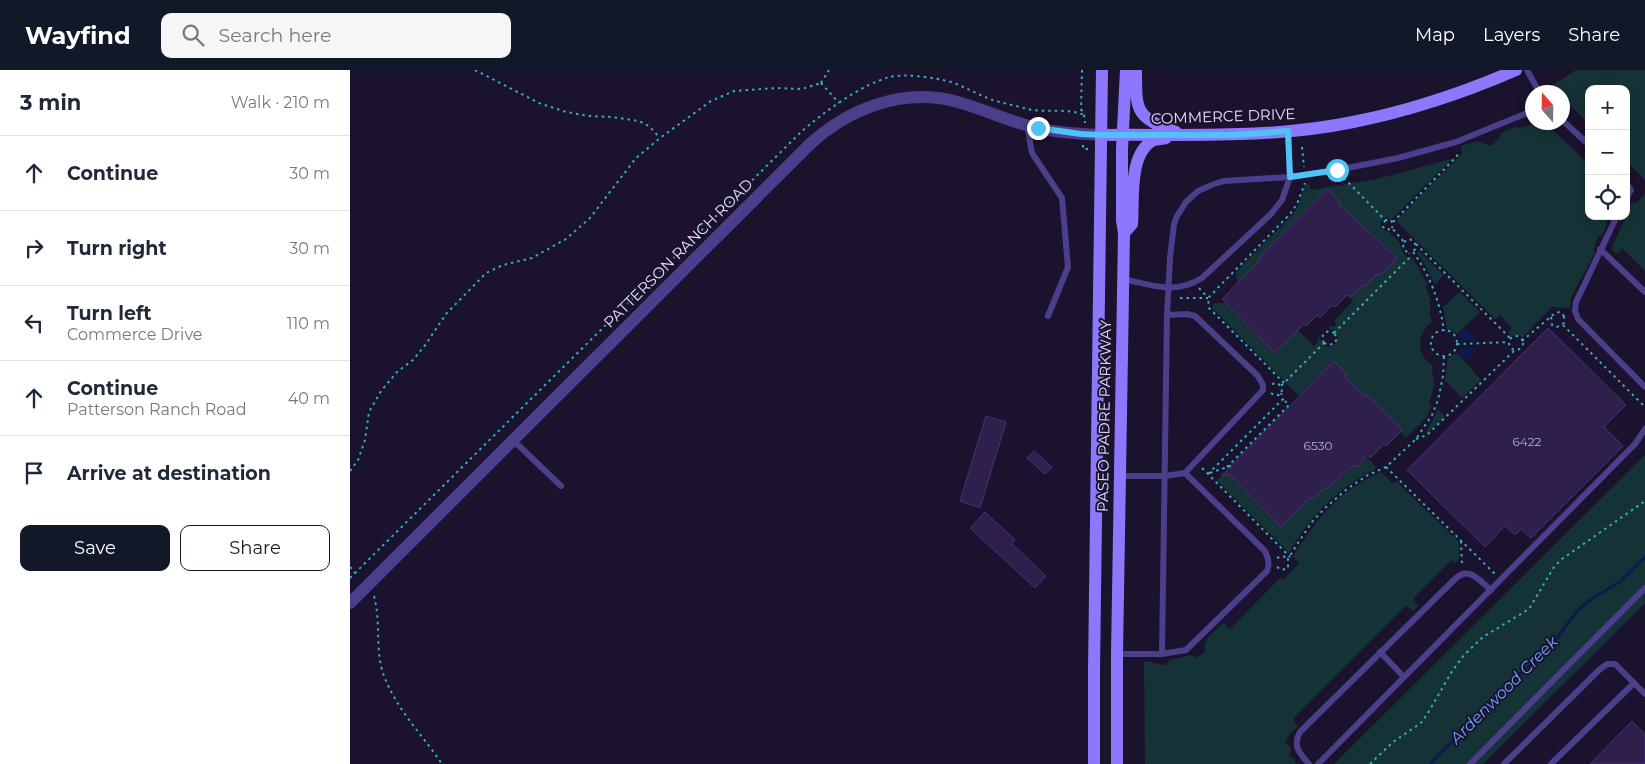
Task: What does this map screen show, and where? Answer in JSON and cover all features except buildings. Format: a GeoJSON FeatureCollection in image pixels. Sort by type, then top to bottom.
{"type":"FeatureCollection","features":[{"type":"Feature","properties":{"kind":"main road","name":"PASEO PADRE PARKWAY"},"geometry":{"type":"LineString","coordinates":[[1094,764],[1102,70]]}},
{"type":"Feature","properties":{"kind":"main road","name":"PASEO PADRE PARKWAY"},"geometry":{"type":"LineString","coordinates":[[1117,764],[1119,476],[1124,232],[1122,220],[1122,135],[1126,70]]}},
{"type":"Feature","properties":{"kind":"main road"},"geometry":{"type":"LineString","coordinates":[[1136,70],[1136,101],[1142,113],[1154,124],[1186,135]]}},
{"type":"Feature","properties":{"kind":"main road","name":"COMMERCE DRIVE"},"geometry":{"type":"LineString","coordinates":[[1102,135],[1234,135],[1352,123],[1411,109],[1466,91],[1516,70]]}},
{"type":"Feature","properties":{"kind":"main road"},"geometry":{"type":"LineString","coordinates":[[1124,232],[1132,224],[1136,163],[1140,153],[1154,140],[1186,135]]}},
{"type":"Feature","properties":{"kind":"street","name":"PATTERSON RANCH ROAD"},"geometry":{"type":"LineString","coordinates":[[350,603],[809,144],[826,129],[848,115],[869,106],[897,99],[926,97],[953,100],[1038,128],[1102,135]]}},
{"type":"Feature","properties":{"kind":"lane"},"geometry":{"type":"LineString","coordinates":[[1527,70],[1535,85]]}},
{"type":"Feature","properties":{"kind":"lane"},"geometry":{"type":"LineString","coordinates":[[1162,654],[1168,288],[1174,224],[1186,202],[1205,187],[1224,181],[1290,177],[1398,158],[1456,142],[1525,114]]}},
{"type":"Feature","properties":{"kind":"lane"},"geometry":{"type":"LineString","coordinates":[[1027,125],[1032,153],[1062,198],[1068,267],[1048,316]]}},
{"type":"Feature","properties":{"kind":"lane"},"geometry":{"type":"LineString","coordinates":[[1570,127],[1585,141]]}},
{"type":"Feature","properties":{"kind":"lane"},"geometry":{"type":"LineString","coordinates":[[1123,279],[1168,288],[1194,283],[1202,278],[1271,214],[1282,200],[1290,177],[1288,131]]}},
{"type":"Feature","properties":{"kind":"lane"},"geometry":{"type":"LineString","coordinates":[[1615,220],[1576,302],[1575,311],[1578,319],[1645,387]]}},
{"type":"Feature","properties":{"kind":"lane"},"geometry":{"type":"LineString","coordinates":[[1600,249],[1645,292]]}},
{"type":"Feature","properties":{"kind":"lane"},"geometry":{"type":"LineString","coordinates":[[1119,476],[1185,474],[1261,393],[1263,385],[1258,376],[1195,316],[1187,314],[1167,315]]}},
{"type":"Feature","properties":{"kind":"lane"},"geometry":{"type":"LineString","coordinates":[[1318,764],[1635,444],[1645,429]]}},
{"type":"Feature","properties":{"kind":"lane"},"geometry":{"type":"LineString","coordinates":[[514,441],[561,486]]}},
{"type":"Feature","properties":{"kind":"lane"},"geometry":{"type":"LineString","coordinates":[[1117,654],[1162,654],[1183,651],[1189,648],[1269,567],[1265,551],[1185,474]]}},
{"type":"Feature","properties":{"kind":"lane"},"geometry":{"type":"LineString","coordinates":[[1309,764],[1297,749],[1296,738],[1300,732],[1462,573],[1471,574],[1491,590]]}},
{"type":"Feature","properties":{"kind":"lane"},"geometry":{"type":"LineString","coordinates":[[1470,764],[1645,588]]}},
{"type":"Feature","properties":{"kind":"lane"},"geometry":{"type":"LineString","coordinates":[[1380,652],[1404,677]]}},
{"type":"Feature","properties":{"kind":"lane"},"geometry":{"type":"LineString","coordinates":[[1504,764],[1603,666],[1610,663],[1615,664],[1645,694]]}},
{"type":"Feature","properties":{"kind":"lane"},"geometry":{"type":"LineString","coordinates":[[1551,764],[1634,683]]}},
{"type":"Feature","properties":{"kind":"path"},"geometry":{"type":"LineString","coordinates":[[475,70],[538,103],[566,112],[639,121],[648,126],[660,138]]}},
{"type":"Feature","properties":{"kind":"path"},"geometry":{"type":"LineString","coordinates":[[350,471],[358,460],[365,440],[369,412],[381,391],[397,372],[413,360],[446,314],[486,273],[503,265],[532,258],[566,239],[590,218],[636,158],[660,138],[711,102],[734,92],[776,88],[802,89],[822,83],[829,70]]}},
{"type":"Feature","properties":{"kind":"path"},"geometry":{"type":"LineString","coordinates":[[1082,70],[1081,108],[1084,115]]}},
{"type":"Feature","properties":{"kind":"path"},"geometry":{"type":"LineString","coordinates":[[822,83],[839,103]]}},
{"type":"Feature","properties":{"kind":"path"},"geometry":{"type":"LineString","coordinates":[[1392,228],[1393,222],[1457,156],[1456,142]]}},
{"type":"Feature","properties":{"kind":"path"},"geometry":{"type":"LineString","coordinates":[[1302,147],[1305,169]]}},
{"type":"Feature","properties":{"kind":"path"},"geometry":{"type":"LineString","coordinates":[[1337,170],[1385,220],[1389,219],[1393,222]]}},
{"type":"Feature","properties":{"kind":"path"},"geometry":{"type":"LineString","coordinates":[[1180,298],[1208,298],[1290,214],[1297,204],[1305,181]]}},
{"type":"Feature","properties":{"kind":"path"},"geometry":{"type":"LineString","coordinates":[[1385,220],[1383,227],[1387,230],[1392,228]]}},
{"type":"Feature","properties":{"kind":"path"},"geometry":{"type":"LineString","coordinates":[[1392,228],[1404,242]]}},
{"type":"Feature","properties":{"kind":"path"},"geometry":{"type":"LineString","coordinates":[[1404,242],[1412,240],[1511,338]]}},
{"type":"Feature","properties":{"kind":"path"},"geometry":{"type":"LineString","coordinates":[[1404,242],[1403,248],[1407,252],[1413,252]]}},
{"type":"Feature","properties":{"kind":"path"},"geometry":{"type":"LineString","coordinates":[[1413,252],[1416,244]]}},
{"type":"Feature","properties":{"kind":"path"},"geometry":{"type":"LineString","coordinates":[[1413,252],[1436,296],[1442,313],[1444,331]]}},
{"type":"Feature","properties":{"kind":"path"},"geometry":{"type":"LineString","coordinates":[[1334,333],[1409,258],[1410,253]]}},
{"type":"Feature","properties":{"kind":"path"},"geometry":{"type":"LineString","coordinates":[[1194,283],[1208,298],[1209,308],[1284,383]]}},
{"type":"Feature","properties":{"kind":"path"},"geometry":{"type":"LineString","coordinates":[[1416,439],[1427,435],[1521,346],[1522,341],[1545,319],[1557,312],[1562,314],[1565,320],[1563,325]]}},
{"type":"Feature","properties":{"kind":"path"},"geometry":{"type":"LineString","coordinates":[[1551,316],[1550,322],[1554,326],[1563,325]]}},
{"type":"Feature","properties":{"kind":"path"},"geometry":{"type":"LineString","coordinates":[[1563,325],[1645,407]]}},
{"type":"Feature","properties":{"kind":"path"},"geometry":{"type":"LineString","coordinates":[[1329,331],[1334,333],[1337,338],[1334,343],[1329,345],[1324,343],[1322,338],[1324,333],[1329,331]]}},
{"type":"Feature","properties":{"kind":"path"},"geometry":{"type":"LineString","coordinates":[[1448,331],[1455,336],[1457,344],[1453,353],[1444,356],[1433,350],[1432,341],[1436,334],[1448,331]]}},
{"type":"Feature","properties":{"kind":"path"},"geometry":{"type":"LineString","coordinates":[[1509,342],[1511,338],[1516,336],[1522,341]]}},
{"type":"Feature","properties":{"kind":"path"},"geometry":{"type":"LineString","coordinates":[[1457,344],[1509,342]]}},
{"type":"Feature","properties":{"kind":"path"},"geometry":{"type":"LineString","coordinates":[[1509,342],[1512,348],[1516,349]]}},
{"type":"Feature","properties":{"kind":"path"},"geometry":{"type":"LineString","coordinates":[[1227,467],[1289,405],[1283,399],[1281,386],[1324,343]]}},
{"type":"Feature","properties":{"kind":"path"},"geometry":{"type":"LineString","coordinates":[[1289,558],[1283,556],[1278,558],[1275,563],[1277,568],[1282,570],[1288,568],[1289,558],[1312,522],[1330,503],[1368,475],[1386,467],[1416,439],[1432,415],[1438,400],[1443,376],[1444,356]]}},
{"type":"Feature","properties":{"kind":"path"},"geometry":{"type":"LineString","coordinates":[[1281,386],[1277,383],[1270,388],[1274,396],[1281,393]]}},
{"type":"Feature","properties":{"kind":"path"},"geometry":{"type":"LineString","coordinates":[[1208,474],[1283,399]]}},
{"type":"Feature","properties":{"kind":"path"},"geometry":{"type":"LineString","coordinates":[[1196,462],[1289,558]]}},
{"type":"Feature","properties":{"kind":"path"},"geometry":{"type":"LineString","coordinates":[[1208,474],[1233,465]]}},
{"type":"Feature","properties":{"kind":"path"},"geometry":{"type":"LineString","coordinates":[[1386,467],[1501,580]]}},
{"type":"Feature","properties":{"kind":"path"},"geometry":{"type":"LineString","coordinates":[[1370,764],[1393,742],[1421,723],[1464,655],[1483,638],[1529,609],[1554,567],[1562,559],[1645,501]]}},
{"type":"Feature","properties":{"kind":"path"},"geometry":{"type":"LineString","coordinates":[[1461,541],[1462,573]]}},
{"type":"Feature","properties":{"kind":"path"},"geometry":{"type":"LineString","coordinates":[[350,567],[355,573]]}},
{"type":"Feature","properties":{"kind":"path"},"geometry":{"type":"LineString","coordinates":[[368,586],[375,597],[383,672],[402,710],[442,764]]}},
{"type":"Feature","properties":{"kind":"green space"},"geometry":{"type":"Polygon","coordinates":[[[1576,70],[1645,70],[1645,180],[1630,165],[1630,85],[1585,85],[1585,120],[1570,105],[1570,85],[1553,85],[1576,70]]]}},
{"type":"Feature","properties":{"kind":"green space"},"geometry":{"type":"Polygon","coordinates":[[[1525,126],[1525,130],[1553,130],[1585,161],[1585,220],[1608,220],[1603,234],[1598,237],[1594,249],[1595,253],[1571,297],[1570,308],[1552,307],[1523,337],[1511,336],[1508,333],[1512,328],[1500,315],[1495,319],[1396,221],[1462,153],[1461,146],[1478,141],[1491,146],[1501,133],[1515,127],[1525,126]]]}},
{"type":"Feature","properties":{"kind":"green space"},"geometry":{"type":"Polygon","coordinates":[[[1451,159],[1392,219],[1384,218],[1380,223],[1382,229],[1389,232],[1399,242],[1402,251],[1409,260],[1412,257],[1428,285],[1425,286],[1431,301],[1429,302],[1431,311],[1429,312],[1432,322],[1423,333],[1420,345],[1423,357],[1433,366],[1432,376],[1435,382],[1429,404],[1432,405],[1426,418],[1406,438],[1400,432],[1402,430],[1344,376],[1346,374],[1334,361],[1299,396],[1211,307],[1215,303],[1226,303],[1275,353],[1298,330],[1314,346],[1318,343],[1318,338],[1320,338],[1324,346],[1333,346],[1337,337],[1329,329],[1329,326],[1334,327],[1337,324],[1334,321],[1353,301],[1350,297],[1377,274],[1379,276],[1397,258],[1339,204],[1340,202],[1327,189],[1260,257],[1261,259],[1237,284],[1236,272],[1294,213],[1305,185],[1309,184],[1311,190],[1377,179],[1451,159]]]}},
{"type":"Feature","properties":{"kind":"green space"},"geometry":{"type":"Polygon","coordinates":[[[1645,194],[1645,271],[1623,249],[1616,254],[1612,249],[1624,220],[1630,220],[1630,204],[1637,203],[1645,194]]]}},
{"type":"Feature","properties":{"kind":"green space"},"geometry":{"type":"Polygon","coordinates":[[[1419,251],[1444,275],[1435,284],[1417,253],[1419,251]]]}},
{"type":"Feature","properties":{"kind":"green space"},"geometry":{"type":"Polygon","coordinates":[[[1460,292],[1480,312],[1457,334],[1447,329],[1443,307],[1460,292]]]}},
{"type":"Feature","properties":{"kind":"green space"},"geometry":{"type":"Polygon","coordinates":[[[1457,353],[1481,380],[1462,398],[1445,380],[1448,358],[1457,353]]]}},
{"type":"Feature","properties":{"kind":"green space"},"geometry":{"type":"Polygon","coordinates":[[[1437,408],[1445,416],[1427,434],[1426,432],[1435,416],[1437,408]]]}},
{"type":"Feature","properties":{"kind":"green space"},"geometry":{"type":"Polygon","coordinates":[[[1645,455],[1645,603],[1483,764],[1334,764],[1645,455]]]}},
{"type":"Feature","properties":{"kind":"green space"},"geometry":{"type":"Polygon","coordinates":[[[1366,457],[1377,468],[1350,485],[1327,504],[1307,526],[1289,553],[1217,481],[1222,475],[1230,475],[1281,527],[1310,497],[1313,499],[1325,487],[1328,489],[1340,476],[1342,478],[1354,465],[1356,467],[1366,457]]]}},
{"type":"Feature","properties":{"kind":"green space"},"geometry":{"type":"Polygon","coordinates":[[[1381,472],[1393,484],[1396,481],[1459,542],[1459,559],[1455,563],[1452,560],[1413,599],[1418,606],[1413,611],[1406,606],[1293,719],[1298,726],[1285,742],[1291,748],[1289,756],[1297,764],[1145,764],[1144,661],[1164,665],[1168,664],[1169,660],[1190,655],[1195,658],[1205,652],[1205,643],[1212,633],[1224,623],[1230,629],[1280,578],[1283,580],[1299,563],[1293,557],[1311,530],[1330,507],[1353,488],[1381,472]]]}},
{"type":"Feature","properties":{"kind":"water"},"geometry":{"type":"Polygon","coordinates":[[[1465,328],[1478,341],[1461,341],[1458,334],[1465,328]]]}},
{"type":"Feature","properties":{"kind":"water"},"geometry":{"type":"Polygon","coordinates":[[[1479,347],[1465,361],[1458,354],[1461,348],[1479,347]]]}},
{"type":"Feature","properties":{"kind":"waterway","name":"Ardenwood Creek"},"geometry":{"type":"LineString","coordinates":[[1430,764],[1514,678],[1545,654],[1578,610],[1590,600],[1621,581],[1645,557]]}},
{"type":"Feature","properties":{"kind":"route"},"geometry":{"type":"LineString","coordinates":[[1038,128],[1102,135],[1234,135],[1288,131],[1290,177],[1337,170]]}}]}
